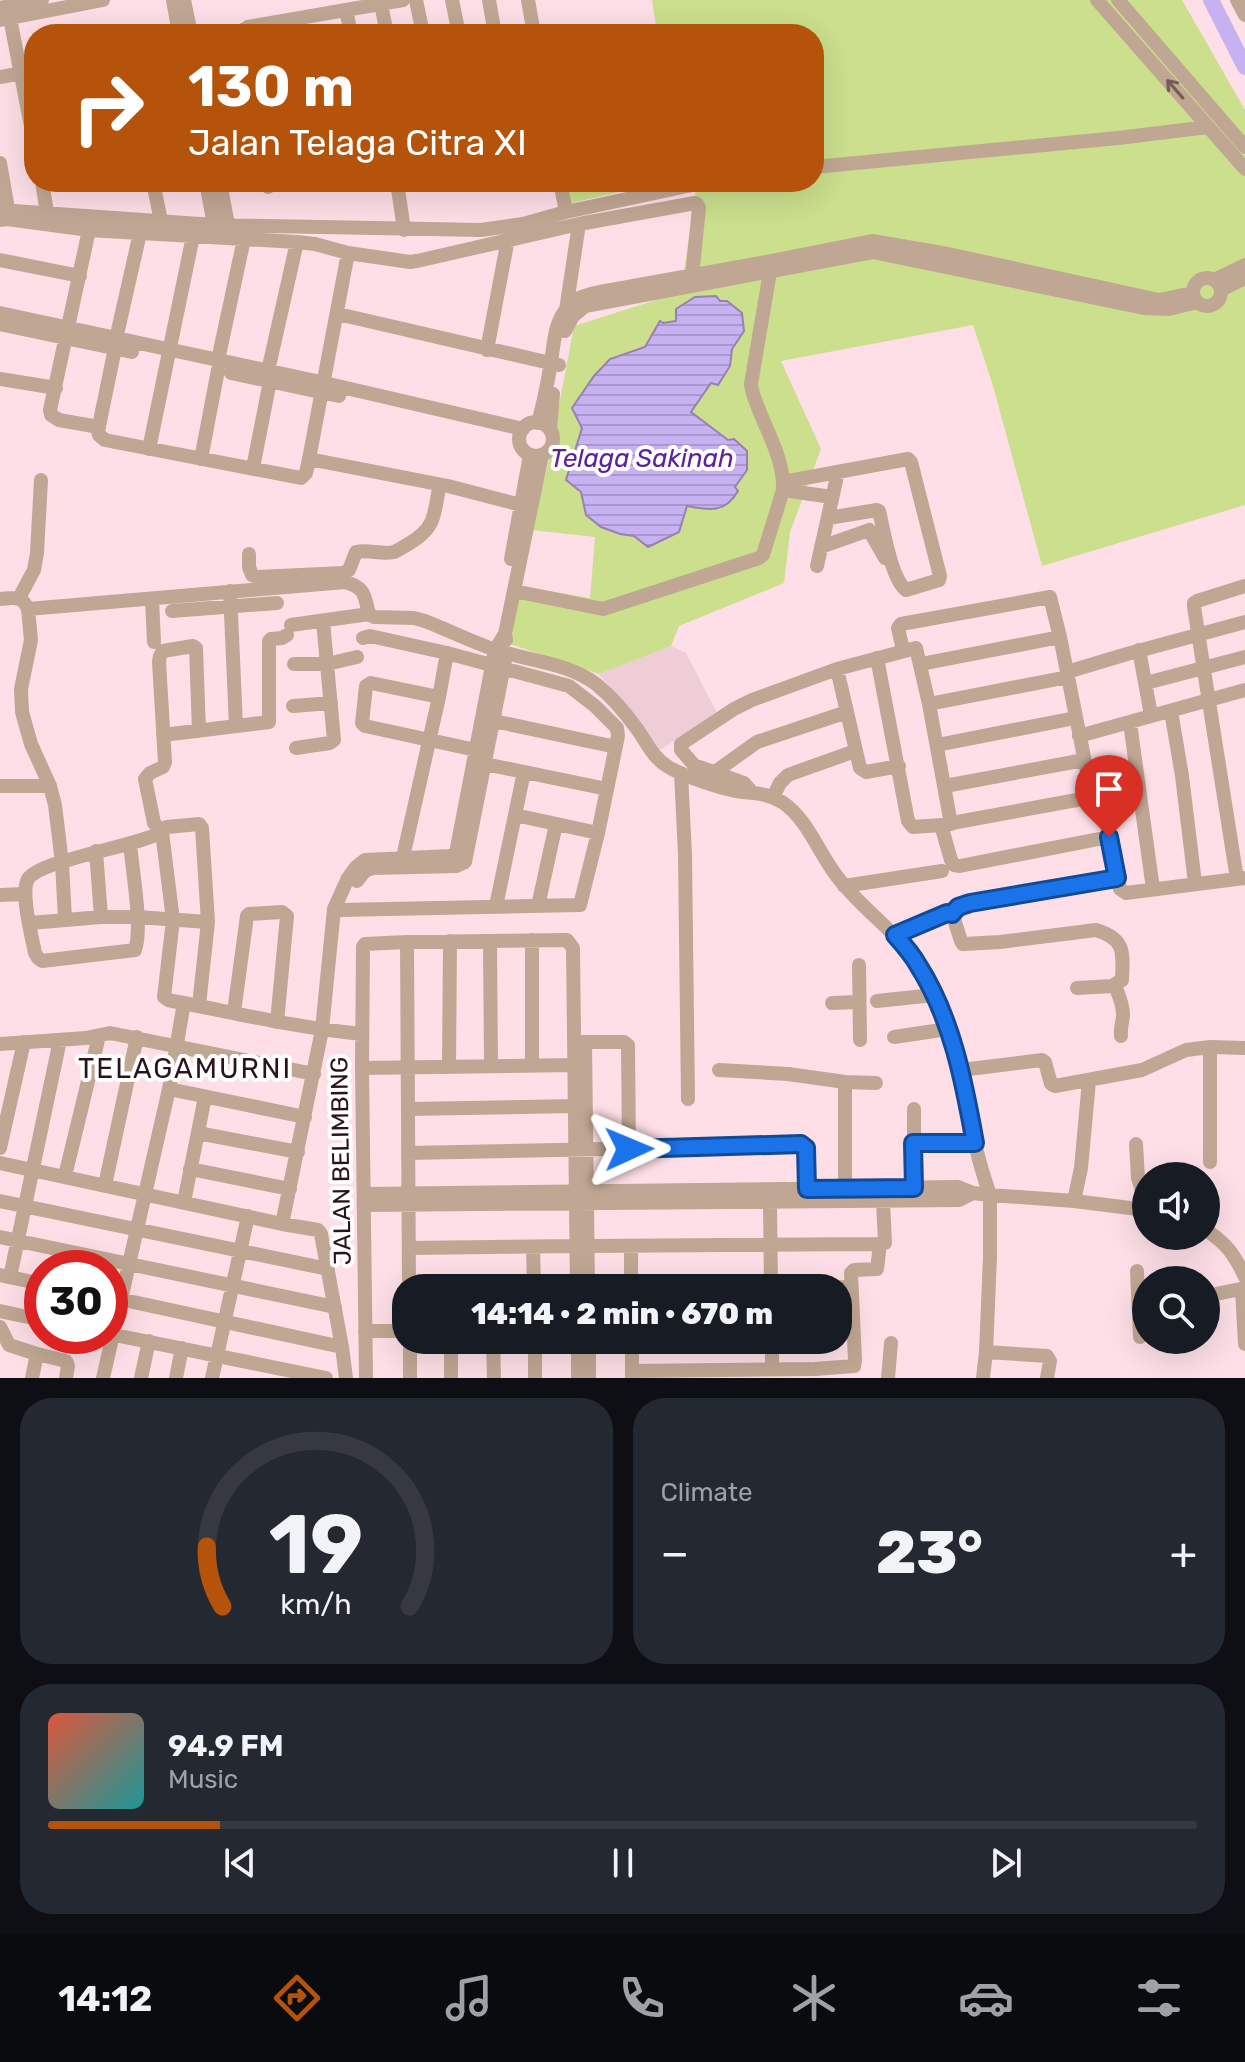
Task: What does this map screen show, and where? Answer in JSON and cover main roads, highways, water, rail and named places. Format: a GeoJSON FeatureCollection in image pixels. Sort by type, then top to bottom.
{"type":"FeatureCollection","features":[{"type":"Feature","properties":{"kind":"water","name":"Telaga Sakinah"},"geometry":{"type":"Polygon","coordinates":[[[716,296],[742,313],[744,331],[732,349],[730,366],[718,385],[711,383],[691,412],[728,440],[734,439],[747,451],[747,470],[728,504],[716,509],[687,506],[679,532],[648,547],[634,536],[601,527],[586,515],[581,492],[566,480],[582,428],[572,408],[610,359],[645,347],[660,321],[676,321],[676,309],[695,297],[716,296]]]}},
{"type":"Feature","properties":{"kind":"waterway"},"geometry":{"type":"LineString","coordinates":[[1211,0],[1245,67]]}},
{"type":"Feature","properties":{"kind":"district","name":"TELAGAMURNI"},"geometry":{"type":"Point","coordinates":[185,1068]}}]}
